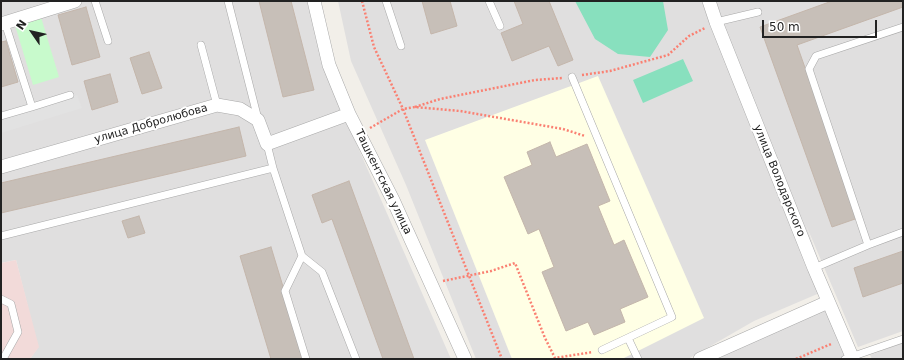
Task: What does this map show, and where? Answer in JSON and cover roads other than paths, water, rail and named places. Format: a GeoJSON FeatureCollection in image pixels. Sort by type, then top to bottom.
{"type":"FeatureCollection","features":[{"type":"Feature","properties":{"kind":"street"},"geometry":{"type":"LineString","coordinates":[[3,24],[75,1]]}},
{"type":"Feature","properties":{"kind":"street","name":"Ташкентская улица"},"geometry":{"type":"LineString","coordinates":[[314,1],[329,65],[349,114],[393,200],[465,359]]}},
{"type":"Feature","properties":{"kind":"street","name":"улица Володарского"},"geometry":{"type":"LineString","coordinates":[[709,1],[716,22],[850,358]]}},
{"type":"Feature","properties":{"kind":"street","name":"улица Добролюбова"},"geometry":{"type":"LineString","coordinates":[[1,167],[217,105],[240,109],[258,120]]}},
{"type":"Feature","properties":{"kind":"street"},"geometry":{"type":"LineString","coordinates":[[258,120],[267,144],[349,114]]}},
{"type":"Feature","properties":{"kind":"street"},"geometry":{"type":"LineString","coordinates":[[700,359],[828,302]]}},
{"type":"Feature","properties":{"kind":"lane"},"geometry":{"type":"LineString","coordinates":[[95,1],[108,41]]}},
{"type":"Feature","properties":{"kind":"lane"},"geometry":{"type":"LineString","coordinates":[[228,1],[258,120]]}},
{"type":"Feature","properties":{"kind":"lane"},"geometry":{"type":"LineString","coordinates":[[386,1],[401,46]]}},
{"type":"Feature","properties":{"kind":"lane"},"geometry":{"type":"LineString","coordinates":[[489,1],[500,26]]}},
{"type":"Feature","properties":{"kind":"lane"},"geometry":{"type":"LineString","coordinates":[[716,22],[758,12]]}},
{"type":"Feature","properties":{"kind":"lane"},"geometry":{"type":"LineString","coordinates":[[3,24],[32,107]]}},
{"type":"Feature","properties":{"kind":"lane"},"geometry":{"type":"LineString","coordinates":[[868,245],[809,69],[816,56],[903,27]]}},
{"type":"Feature","properties":{"kind":"lane"},"geometry":{"type":"LineString","coordinates":[[201,45],[217,105]]}},
{"type":"Feature","properties":{"kind":"lane"},"geometry":{"type":"LineString","coordinates":[[572,77],[672,317],[602,350]]}},
{"type":"Feature","properties":{"kind":"lane"},"geometry":{"type":"LineString","coordinates":[[1,116],[70,95]]}},
{"type":"Feature","properties":{"kind":"lane"},"geometry":{"type":"LineString","coordinates":[[267,144],[273,168],[302,256],[322,272],[356,359]]}},
{"type":"Feature","properties":{"kind":"lane"},"geometry":{"type":"LineString","coordinates":[[1,236],[273,168]]}},
{"type":"Feature","properties":{"kind":"lane"},"geometry":{"type":"LineString","coordinates":[[814,268],[903,232]]}},
{"type":"Feature","properties":{"kind":"lane"},"geometry":{"type":"LineString","coordinates":[[302,256],[285,291],[306,359]]}},
{"type":"Feature","properties":{"kind":"lane"},"geometry":{"type":"LineString","coordinates":[[1,299],[11,304],[18,332],[3,359]]}},
{"type":"Feature","properties":{"kind":"lane"},"geometry":{"type":"LineString","coordinates":[[628,338],[638,359]]}},
{"type":"Feature","properties":{"kind":"lane"},"geometry":{"type":"LineString","coordinates":[[850,358],[903,340]]}}]}
